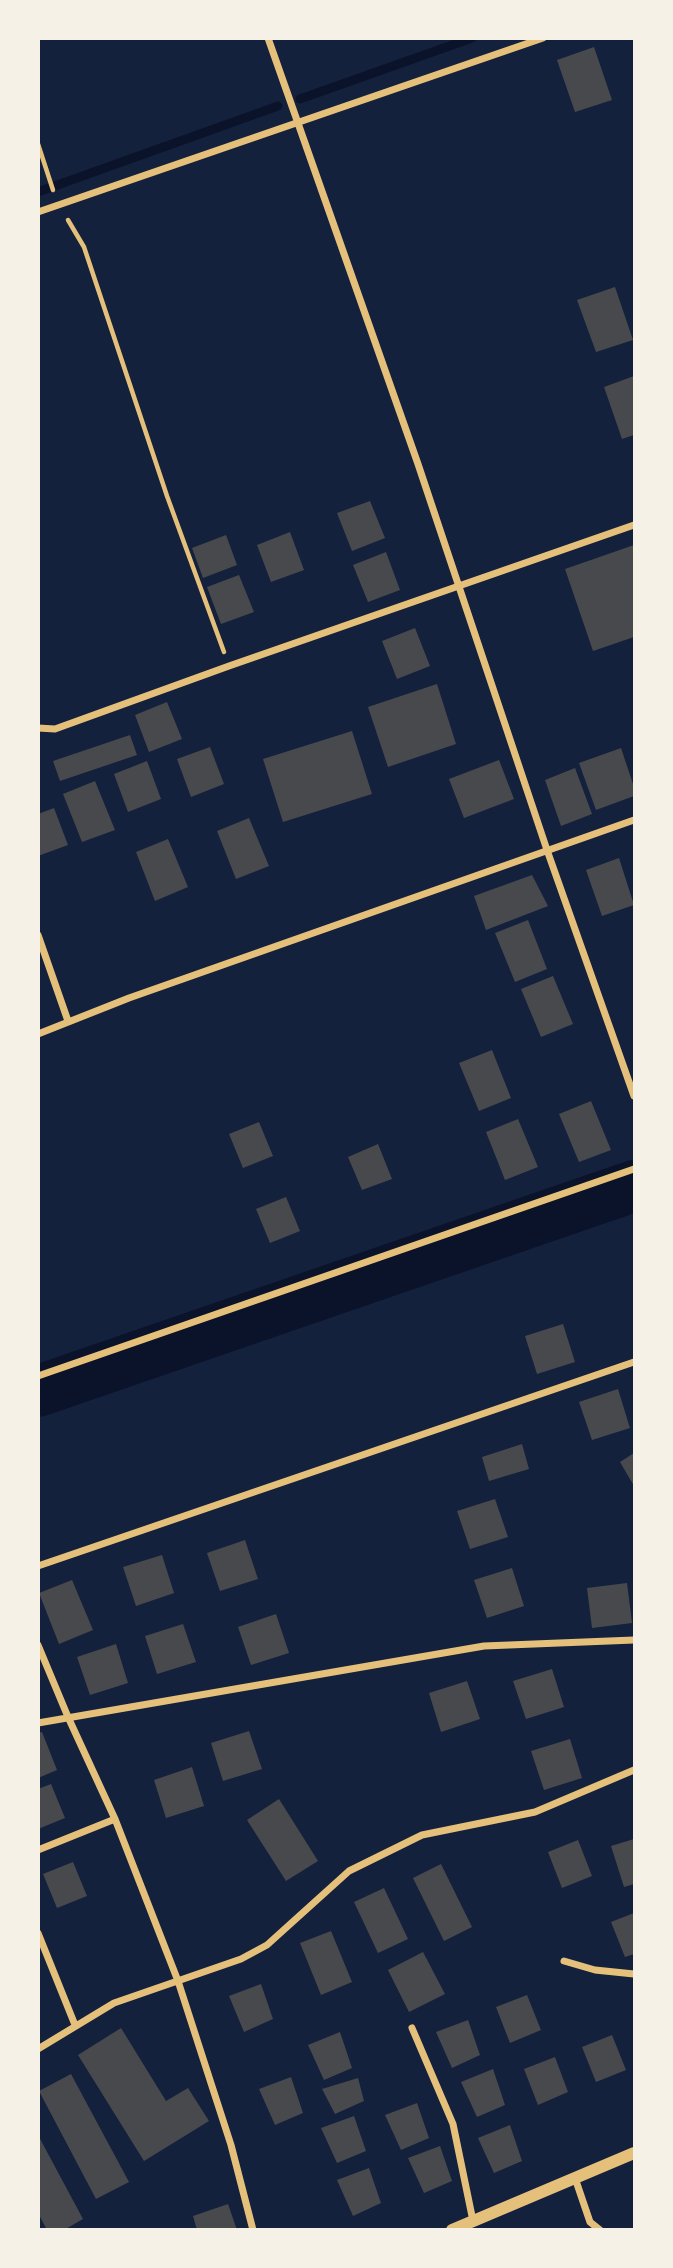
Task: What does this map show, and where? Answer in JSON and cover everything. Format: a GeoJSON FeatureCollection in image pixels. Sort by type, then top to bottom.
{"type":"FeatureCollection","features":[{"type":"Feature","properties":{"kind":"street"},"geometry":{"type":"LineString","coordinates":[[268,38],[413,451],[547,850],[635,1096]]}},
{"type":"Feature","properties":{"kind":"street"},"geometry":{"type":"LineString","coordinates":[[38,212],[543,38]]}},
{"type":"Feature","properties":{"kind":"street"},"geometry":{"type":"LineString","coordinates":[[38,728],[55,729],[635,525]]}},
{"type":"Feature","properties":{"kind":"street"},"geometry":{"type":"LineString","coordinates":[[38,1034],[68,1021],[635,820]]}},
{"type":"Feature","properties":{"kind":"street"},"geometry":{"type":"LineString","coordinates":[[38,935],[68,1021]]}},
{"type":"Feature","properties":{"kind":"street"},"geometry":{"type":"LineString","coordinates":[[38,1376],[635,1169]]}},
{"type":"Feature","properties":{"kind":"street"},"geometry":{"type":"LineString","coordinates":[[38,1566],[635,1362]]}},
{"type":"Feature","properties":{"kind":"street"},"geometry":{"type":"LineString","coordinates":[[38,1723],[484,1646],[635,1640]]}},
{"type":"Feature","properties":{"kind":"street"},"geometry":{"type":"LineString","coordinates":[[38,1645],[115,1819],[178,1981],[231,2145],[253,2230]]}},
{"type":"Feature","properties":{"kind":"street"},"geometry":{"type":"LineString","coordinates":[[38,2049],[114,2003],[241,1959],[267,1945],[349,1871],[422,1835],[536,1812],[635,1770]]}},
{"type":"Feature","properties":{"kind":"street"},"geometry":{"type":"LineString","coordinates":[[38,1850],[115,1819]]}},
{"type":"Feature","properties":{"kind":"street"},"geometry":{"type":"LineString","coordinates":[[38,1933],[75,2025]]}},
{"type":"Feature","properties":{"kind":"street"},"geometry":{"type":"LineString","coordinates":[[564,1961],[595,1970],[635,1975]]}},
{"type":"Feature","properties":{"kind":"street"},"geometry":{"type":"LineString","coordinates":[[412,2028],[453,2124],[473,2221]]}},
{"type":"Feature","properties":{"kind":"street"},"geometry":{"type":"LineString","coordinates":[[452,2230],[635,2152]]}},
{"type":"Feature","properties":{"kind":"street"},"geometry":{"type":"LineString","coordinates":[[575,2178],[590,2222],[600,2230]]}},
{"type":"Feature","properties":{"kind":"path"},"geometry":{"type":"LineString","coordinates":[[38,144],[50,182]]}},
{"type":"Feature","properties":{"kind":"path"},"geometry":{"type":"LineString","coordinates":[[59,205],[84,247],[167,496],[229,666]]}},
{"type":"Feature","properties":{"kind":"building"},"geometry":{"type":"Polygon","coordinates":[[[594,47],[612,100],[575,112],[557,60],[594,47]]]}},
{"type":"Feature","properties":{"kind":"building"},"geometry":{"type":"Polygon","coordinates":[[[615,287],[633,340],[596,352],[577,300],[615,287]]]}},
{"type":"Feature","properties":{"kind":"building"},"geometry":{"type":"Polygon","coordinates":[[[634,376],[634,435],[622,439],[604,387],[634,376]]]}},
{"type":"Feature","properties":{"kind":"building"},"geometry":{"type":"Polygon","coordinates":[[[370,501],[385,538],[352,551],[337,513],[370,501]]]}},
{"type":"Feature","properties":{"kind":"building"},"geometry":{"type":"Polygon","coordinates":[[[290,532],[304,570],[271,582],[257,545],[290,532]]]}},
{"type":"Feature","properties":{"kind":"building"},"geometry":{"type":"Polygon","coordinates":[[[226,535],[237,565],[203,578],[192,548],[226,535]]]}},
{"type":"Feature","properties":{"kind":"building"},"geometry":{"type":"Polygon","coordinates":[[[634,545],[634,637],[593,651],[565,569],[634,545]]]}},
{"type":"Feature","properties":{"kind":"building"},"geometry":{"type":"Polygon","coordinates":[[[386,552],[400,590],[368,602],[353,565],[386,552]]]}},
{"type":"Feature","properties":{"kind":"building"},"geometry":{"type":"Polygon","coordinates":[[[239,575],[254,612],[221,624],[207,587],[239,575]]]}},
{"type":"Feature","properties":{"kind":"building"},"geometry":{"type":"Polygon","coordinates":[[[415,628],[430,666],[397,679],[382,641],[415,628]]]}},
{"type":"Feature","properties":{"kind":"building"},"geometry":{"type":"Polygon","coordinates":[[[437,684],[456,744],[388,767],[368,707],[437,684]]]}},
{"type":"Feature","properties":{"kind":"building"},"geometry":{"type":"Polygon","coordinates":[[[167,702],[182,739],[149,752],[135,715],[167,702]]]}},
{"type":"Feature","properties":{"kind":"building"},"geometry":{"type":"Polygon","coordinates":[[[352,731],[372,794],[283,822],[263,759],[352,731]]]}},
{"type":"Feature","properties":{"kind":"building"},"geometry":{"type":"Polygon","coordinates":[[[130,735],[137,755],[60,781],[53,761],[130,735]]]}},
{"type":"Feature","properties":{"kind":"building"},"geometry":{"type":"Polygon","coordinates":[[[210,747],[224,784],[191,797],[177,759],[210,747]]]}},
{"type":"Feature","properties":{"kind":"building"},"geometry":{"type":"Polygon","coordinates":[[[621,748],[634,787],[634,796],[596,810],[579,763],[621,748]]]}},
{"type":"Feature","properties":{"kind":"building"},"geometry":{"type":"Polygon","coordinates":[[[499,760],[514,799],[464,818],[449,779],[499,760]]]}},
{"type":"Feature","properties":{"kind":"building"},"geometry":{"type":"Polygon","coordinates":[[[147,761],[161,799],[128,812],[114,774],[147,761]]]}},
{"type":"Feature","properties":{"kind":"building"},"geometry":{"type":"Polygon","coordinates":[[[575,768],[592,814],[561,826],[545,780],[575,768]]]}},
{"type":"Feature","properties":{"kind":"building"},"geometry":{"type":"Polygon","coordinates":[[[95,781],[115,830],[82,842],[63,794],[95,781]]]}},
{"type":"Feature","properties":{"kind":"building"},"geometry":{"type":"Polygon","coordinates":[[[54,808],[68,845],[38,856],[38,814],[54,808]]]}},
{"type":"Feature","properties":{"kind":"building"},"geometry":{"type":"Polygon","coordinates":[[[249,818],[269,866],[236,879],[217,831],[249,818]]]}},
{"type":"Feature","properties":{"kind":"building"},"geometry":{"type":"Polygon","coordinates":[[[168,839],[188,887],[155,901],[136,852],[168,839]]]}},
{"type":"Feature","properties":{"kind":"building"},"geometry":{"type":"Polygon","coordinates":[[[619,858],[634,905],[602,916],[586,870],[619,858]]]}},
{"type":"Feature","properties":{"kind":"building"},"geometry":{"type":"Polygon","coordinates":[[[532,875],[548,906],[486,930],[474,896],[532,875]]]}},
{"type":"Feature","properties":{"kind":"building"},"geometry":{"type":"Polygon","coordinates":[[[528,920],[547,969],[515,982],[495,933],[528,920]]]}},
{"type":"Feature","properties":{"kind":"building"},"geometry":{"type":"Polygon","coordinates":[[[553,976],[573,1024],[541,1037],[521,989],[553,976]]]}},
{"type":"Feature","properties":{"kind":"building"},"geometry":{"type":"Polygon","coordinates":[[[492,1050],[511,1098],[479,1111],[459,1063],[492,1050]]]}},
{"type":"Feature","properties":{"kind":"building"},"geometry":{"type":"Polygon","coordinates":[[[591,1101],[611,1150],[579,1162],[559,1114],[591,1101]]]}},
{"type":"Feature","properties":{"kind":"building"},"geometry":{"type":"Polygon","coordinates":[[[518,1119],[538,1167],[505,1180],[486,1132],[518,1119]]]}},
{"type":"Feature","properties":{"kind":"building"},"geometry":{"type":"Polygon","coordinates":[[[259,1122],[273,1156],[243,1168],[229,1134],[259,1122]]]}},
{"type":"Feature","properties":{"kind":"building"},"geometry":{"type":"Polygon","coordinates":[[[378,1144],[392,1179],[362,1190],[348,1157],[378,1144]]]}},
{"type":"Feature","properties":{"kind":"building"},"geometry":{"type":"Polygon","coordinates":[[[286,1197],[300,1231],[270,1243],[256,1209],[286,1197]]]}},
{"type":"Feature","properties":{"kind":"building"},"geometry":{"type":"Polygon","coordinates":[[[563,1324],[575,1362],[537,1374],[525,1336],[563,1324]]]}},
{"type":"Feature","properties":{"kind":"building"},"geometry":{"type":"Polygon","coordinates":[[[618,1389],[630,1428],[592,1440],[579,1402],[618,1389]]]}},
{"type":"Feature","properties":{"kind":"building"},"geometry":{"type":"Polygon","coordinates":[[[522,1444],[529,1469],[489,1481],[482,1457],[522,1444]]]}},
{"type":"Feature","properties":{"kind":"building"},"geometry":{"type":"Polygon","coordinates":[[[634,1453],[634,1486],[620,1462],[634,1453]]]}},
{"type":"Feature","properties":{"kind":"building"},"geometry":{"type":"Polygon","coordinates":[[[495,1499],[508,1537],[470,1549],[457,1511],[495,1499]]]}},
{"type":"Feature","properties":{"kind":"building"},"geometry":{"type":"Polygon","coordinates":[[[245,1540],[258,1579],[220,1591],[207,1553],[245,1540]]]}},
{"type":"Feature","properties":{"kind":"building"},"geometry":{"type":"Polygon","coordinates":[[[162,1555],[174,1593],[136,1606],[123,1567],[162,1555]]]}},
{"type":"Feature","properties":{"kind":"building"},"geometry":{"type":"Polygon","coordinates":[[[512,1568],[524,1606],[487,1618],[474,1580],[512,1568]]]}},
{"type":"Feature","properties":{"kind":"building"},"geometry":{"type":"Polygon","coordinates":[[[72,1580],[93,1630],[59,1644],[39,1593],[72,1580]]]}},
{"type":"Feature","properties":{"kind":"building"},"geometry":{"type":"Polygon","coordinates":[[[627,1583],[632,1623],[592,1628],[587,1588],[627,1583]]]}},
{"type":"Feature","properties":{"kind":"building"},"geometry":{"type":"Polygon","coordinates":[[[276,1614],[289,1653],[251,1665],[238,1627],[276,1614]]]}},
{"type":"Feature","properties":{"kind":"building"},"geometry":{"type":"Polygon","coordinates":[[[183,1624],[196,1662],[157,1674],[145,1636],[183,1624]]]}},
{"type":"Feature","properties":{"kind":"building"},"geometry":{"type":"Polygon","coordinates":[[[116,1644],[128,1683],[90,1695],[77,1657],[116,1644]]]}},
{"type":"Feature","properties":{"kind":"building"},"geometry":{"type":"Polygon","coordinates":[[[552,1669],[564,1707],[526,1719],[513,1681],[552,1669]]]}},
{"type":"Feature","properties":{"kind":"building"},"geometry":{"type":"Polygon","coordinates":[[[467,1681],[480,1719],[441,1732],[429,1693],[467,1681]]]}},
{"type":"Feature","properties":{"kind":"building"},"geometry":{"type":"Polygon","coordinates":[[[249,1731],[262,1769],[223,1781],[211,1743],[249,1731]]]}},
{"type":"Feature","properties":{"kind":"building"},"geometry":{"type":"Polygon","coordinates":[[[42,1732],[57,1770],[38,1778],[38,1733],[42,1732]]]}},
{"type":"Feature","properties":{"kind":"building"},"geometry":{"type":"Polygon","coordinates":[[[570,1739],[582,1778],[544,1790],[531,1751],[570,1739]]]}},
{"type":"Feature","properties":{"kind":"building"},"geometry":{"type":"Polygon","coordinates":[[[192,1767],[204,1806],[166,1818],[154,1780],[192,1767]]]}},
{"type":"Feature","properties":{"kind":"building"},"geometry":{"type":"Polygon","coordinates":[[[51,1784],[65,1818],[38,1829],[38,1789],[51,1784]]]}},
{"type":"Feature","properties":{"kind":"building"},"geometry":{"type":"Polygon","coordinates":[[[279,1799],[318,1861],[286,1881],[247,1820],[279,1799]]]}},
{"type":"Feature","properties":{"kind":"building"},"geometry":{"type":"Polygon","coordinates":[[[634,1839],[634,1884],[624,1887],[611,1846],[634,1839]]]}},
{"type":"Feature","properties":{"kind":"building"},"geometry":{"type":"Polygon","coordinates":[[[578,1840],[592,1876],[562,1888],[548,1852],[578,1840]]]}},
{"type":"Feature","properties":{"kind":"building"},"geometry":{"type":"Polygon","coordinates":[[[73,1862],[87,1896],[57,1908],[43,1874],[73,1862]]]}},
{"type":"Feature","properties":{"kind":"building"},"geometry":{"type":"Polygon","coordinates":[[[441,1864],[472,1927],[444,1941],[413,1878],[441,1864]]]}},
{"type":"Feature","properties":{"kind":"building"},"geometry":{"type":"Polygon","coordinates":[[[384,1888],[408,1939],[378,1953],[354,1902],[384,1888]]]}},
{"type":"Feature","properties":{"kind":"building"},"geometry":{"type":"Polygon","coordinates":[[[634,1913],[634,1954],[625,1957],[611,1922],[634,1913]]]}},
{"type":"Feature","properties":{"kind":"building"},"geometry":{"type":"Polygon","coordinates":[[[331,1931],[352,1982],[321,1995],[300,1943],[331,1931]]]}},
{"type":"Feature","properties":{"kind":"building"},"geometry":{"type":"Polygon","coordinates":[[[423,1952],[445,1994],[409,2012],[388,1970],[423,1952]]]}},
{"type":"Feature","properties":{"kind":"building"},"geometry":{"type":"Polygon","coordinates":[[[261,1984],[273,2019],[244,2032],[229,1996],[261,1984]]]}},
{"type":"Feature","properties":{"kind":"building"},"geometry":{"type":"Polygon","coordinates":[[[527,1995],[541,2030],[510,2043],[496,2007],[527,1995]]]}},
{"type":"Feature","properties":{"kind":"building"},"geometry":{"type":"Polygon","coordinates":[[[468,2020],[480,2055],[452,2068],[436,2032],[468,2020]]]}},
{"type":"Feature","properties":{"kind":"building"},"geometry":{"type":"Polygon","coordinates":[[[121,2028],[166,2101],[188,2088],[209,2121],[144,2161],[78,2055],[121,2028]]]}},
{"type":"Feature","properties":{"kind":"building"},"geometry":{"type":"Polygon","coordinates":[[[340,2032],[352,2068],[324,2080],[308,2045],[340,2032]]]}},
{"type":"Feature","properties":{"kind":"building"},"geometry":{"type":"Polygon","coordinates":[[[612,2035],[626,2070],[596,2082],[582,2047],[612,2035]]]}},
{"type":"Feature","properties":{"kind":"building"},"geometry":{"type":"Polygon","coordinates":[[[555,2057],[568,2092],[538,2105],[524,2069],[555,2057]]]}},
{"type":"Feature","properties":{"kind":"building"},"geometry":{"type":"Polygon","coordinates":[[[493,2069],[505,2105],[477,2117],[461,2082],[493,2069]]]}},
{"type":"Feature","properties":{"kind":"building"},"geometry":{"type":"Polygon","coordinates":[[[71,2074],[129,2182],[96,2199],[39,2091],[71,2074]]]}},
{"type":"Feature","properties":{"kind":"building"},"geometry":{"type":"Polygon","coordinates":[[[291,2077],[303,2113],[275,2125],[259,2089],[291,2077]]]}},
{"type":"Feature","properties":{"kind":"building"},"geometry":{"type":"Polygon","coordinates":[[[358,2078],[364,2101],[335,2114],[322,2089],[358,2078]]]}},
{"type":"Feature","properties":{"kind":"building"},"geometry":{"type":"Polygon","coordinates":[[[417,2103],[429,2138],[401,2150],[385,2115],[417,2103]]]}},
{"type":"Feature","properties":{"kind":"building"},"geometry":{"type":"Polygon","coordinates":[[[354,2116],[366,2151],[337,2163],[321,2128],[354,2116]]]}},
{"type":"Feature","properties":{"kind":"building"},"geometry":{"type":"Polygon","coordinates":[[[510,2125],[522,2161],[494,2173],[478,2138],[510,2125]]]}},
{"type":"Feature","properties":{"kind":"building"},"geometry":{"type":"Polygon","coordinates":[[[38,2135],[83,2219],[64,2230],[47,2230],[38,2213],[38,2135]]]}},
{"type":"Feature","properties":{"kind":"building"},"geometry":{"type":"Polygon","coordinates":[[[440,2146],[452,2181],[424,2193],[408,2158],[440,2146]]]}},
{"type":"Feature","properties":{"kind":"building"},"geometry":{"type":"Polygon","coordinates":[[[369,2168],[381,2203],[353,2216],[337,2180],[369,2168]]]}},
{"type":"Feature","properties":{"kind":"building"},"geometry":{"type":"Polygon","coordinates":[[[228,2204],[237,2230],[197,2230],[193,2216],[228,2204]]]}},
{"type":"Feature","properties":{"kind":"waterway"},"geometry":{"type":"LineString","coordinates":[[300,99],[472,38]]}},
{"type":"Feature","properties":{"kind":"waterway"},"geometry":{"type":"LineString","coordinates":[[38,192],[278,106]]}},
{"type":"Feature","properties":{"kind":"waterway"},"geometry":{"type":"LineString","coordinates":[[38,1391],[634,1186]]}}]}
